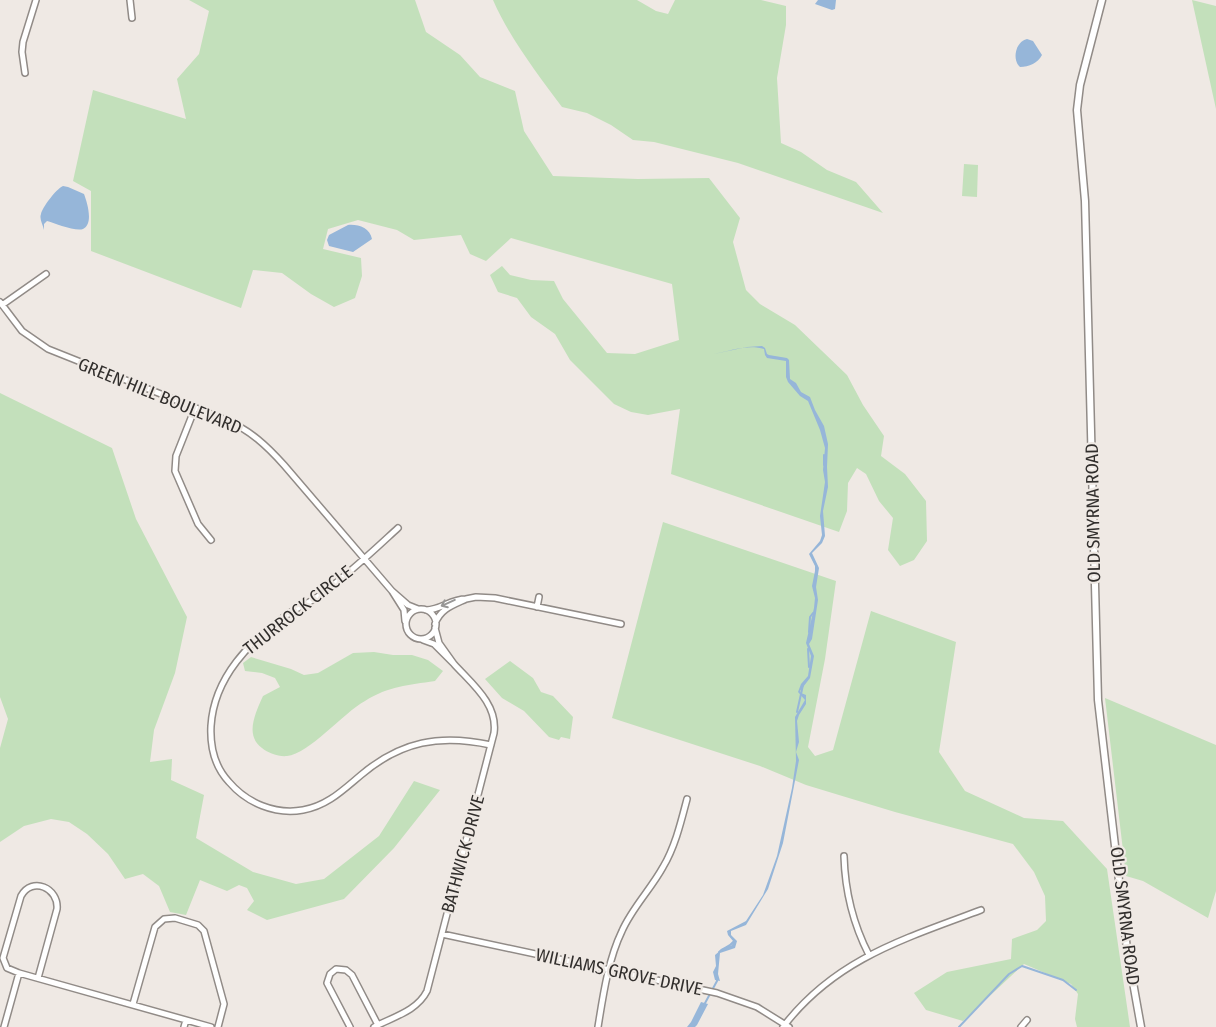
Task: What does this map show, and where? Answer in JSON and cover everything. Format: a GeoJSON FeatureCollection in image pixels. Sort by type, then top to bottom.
{"type":"FeatureCollection","features":[{"type":"Feature","properties":{"kind":"street"},"geometry":{"type":"LineString","coordinates":[[25,73],[22,42],[36,0]]}},
{"type":"Feature","properties":{"kind":"street"},"geometry":{"type":"LineString","coordinates":[[130,0],[132,18]]}},
{"type":"Feature","properties":{"kind":"street","name":"OLD SMYRNA ROAD"},"geometry":{"type":"LineString","coordinates":[[1102,0],[1081,79],[1077,107],[1077,127],[1085,186],[1097,690],[1127,949],[1141,1027]]}},
{"type":"Feature","properties":{"kind":"street"},"geometry":{"type":"LineString","coordinates":[[1,303],[46,274]]}},
{"type":"Feature","properties":{"kind":"street","name":"GREEN HILL BOULEVARD"},"geometry":{"type":"LineString","coordinates":[[1,303],[22,331],[48,349],[239,426],[261,441],[284,465],[392,591],[410,607],[422,610]]}},
{"type":"Feature","properties":{"kind":"street"},"geometry":{"type":"LineString","coordinates":[[195,408],[176,456],[174,467],[198,524],[211,540]]}},
{"type":"Feature","properties":{"kind":"street","name":"THURROCK CIRCLE"},"geometry":{"type":"LineString","coordinates":[[398,528],[322,594],[288,614],[274,625],[249,646],[232,666],[217,696],[212,723],[211,737],[213,750],[224,776],[243,796],[258,804],[282,811],[300,811],[330,800],[378,762],[409,746],[447,739],[466,740],[491,745]]}},
{"type":"Feature","properties":{"kind":"street","name":"GREEN HILL BOULEVARD"},"geometry":{"type":"LineString","coordinates":[[392,591],[404,610],[406,625]]}},
{"type":"Feature","properties":{"kind":"street"},"geometry":{"type":"LineString","coordinates":[[466,598],[443,611],[430,636],[420,639],[410,635],[406,625],[411,613],[433,610],[453,600],[466,598],[487,597],[622,624]]}},
{"type":"Feature","properties":{"kind":"street"},"geometry":{"type":"LineString","coordinates":[[537,607],[539,597]]}},
{"type":"Feature","properties":{"kind":"street"},"geometry":{"type":"LineString","coordinates":[[422,610],[432,615],[435,626]]}},
{"type":"Feature","properties":{"kind":"street","name":"BATHWICK DRIVE"},"geometry":{"type":"LineString","coordinates":[[376,1026],[411,1009],[424,997],[495,726],[492,710],[437,640],[435,626]]}},
{"type":"Feature","properties":{"kind":"street","name":"BATHWICK DRIVE"},"geometry":{"type":"LineString","coordinates":[[420,639],[433,643],[454,664]]}},
{"type":"Feature","properties":{"kind":"street"},"geometry":{"type":"LineString","coordinates":[[598,1027],[609,970],[622,930],[667,860],[687,799]]}},
{"type":"Feature","properties":{"kind":"street"},"geometry":{"type":"LineString","coordinates":[[844,856],[846,885],[851,907],[858,932],[869,954]]}},
{"type":"Feature","properties":{"kind":"street"},"geometry":{"type":"LineString","coordinates":[[38,978],[58,906],[55,895],[44,887],[37,886],[28,888],[22,894],[17,907],[3,958],[6,967],[19,973],[211,1027]]}},
{"type":"Feature","properties":{"kind":"street"},"geometry":{"type":"LineString","coordinates":[[785,1026],[818,989],[869,954],[900,940],[981,910]]}},
{"type":"Feature","properties":{"kind":"street"},"geometry":{"type":"LineString","coordinates":[[133,1004],[155,927],[164,920],[178,919],[200,927],[206,938],[224,1004],[218,1027]]}},
{"type":"Feature","properties":{"kind":"street","name":"WILLIAMS GROVE DRIVE"},"geometry":{"type":"LineString","coordinates":[[442,934],[717,993],[757,1007],[785,1026]]}},
{"type":"Feature","properties":{"kind":"street"},"geometry":{"type":"LineString","coordinates":[[350,1027],[328,984],[328,976],[336,969],[350,972],[376,1026]]}},
{"type":"Feature","properties":{"kind":"street"},"geometry":{"type":"LineString","coordinates":[[4,1027],[19,973]]}},
{"type":"Feature","properties":{"kind":"street"},"geometry":{"type":"LineString","coordinates":[[184,1027],[186,1020]]}},
{"type":"Feature","properties":{"kind":"street"},"geometry":{"type":"LineString","coordinates":[[1021,1027],[1027,1020]]}},
{"type":"Feature","properties":{"kind":"green space"},"geometry":{"type":"Polygon","coordinates":[[[189,0],[415,0],[426,32],[460,55],[480,77],[515,91],[524,131],[553,176],[638,179],[709,178],[740,218],[733,242],[746,290],[760,304],[795,325],[847,375],[863,405],[884,436],[881,456],[905,474],[926,501],[927,541],[914,560],[900,566],[888,550],[893,518],[879,501],[866,474],[857,468],[848,483],[847,511],[839,532],[671,474],[680,409],[648,415],[631,412],[614,404],[570,360],[555,334],[531,317],[517,298],[498,292],[490,275],[502,266],[510,275],[531,280],[554,281],[563,299],[607,353],[635,354],[679,340],[672,284],[511,238],[486,261],[470,254],[461,235],[414,240],[397,230],[358,220],[328,229],[323,249],[361,258],[362,276],[355,298],[334,307],[311,294],[282,273],[253,270],[241,308],[91,251],[91,191],[73,181],[93,90],[186,119],[177,79],[199,54],[209,11],[189,0]]]}},
{"type":"Feature","properties":{"kind":"green space"},"geometry":{"type":"Polygon","coordinates":[[[493,0],[637,0],[656,11],[668,14],[675,0],[761,0],[786,6],[786,25],[777,78],[781,143],[801,152],[827,170],[856,182],[883,213],[738,163],[654,142],[633,140],[611,125],[587,113],[562,107],[516,42],[493,0]]]}},
{"type":"Feature","properties":{"kind":"green space"},"geometry":{"type":"Polygon","coordinates":[[[1192,0],[1216,6],[1216,109],[1192,0]]]}},
{"type":"Feature","properties":{"kind":"green space"},"geometry":{"type":"Polygon","coordinates":[[[964,164],[978,165],[977,197],[962,196],[964,164]]]}},
{"type":"Feature","properties":{"kind":"green space"},"geometry":{"type":"Polygon","coordinates":[[[0,393],[112,448],[136,519],[187,617],[175,673],[154,730],[150,762],[172,759],[171,780],[204,795],[196,838],[253,872],[296,884],[324,879],[379,836],[414,781],[440,790],[394,848],[344,899],[267,920],[247,910],[254,901],[247,888],[239,885],[227,891],[200,880],[186,915],[170,912],[159,886],[143,874],[125,879],[108,854],[87,834],[69,822],[51,819],[24,826],[0,842],[0,748],[8,719],[0,697],[0,393]]]}},
{"type":"Feature","properties":{"kind":"green space"},"geometry":{"type":"Polygon","coordinates":[[[663,522],[836,581],[825,659],[808,747],[815,756],[833,750],[871,611],[956,642],[939,752],[965,791],[1024,818],[1063,821],[1107,869],[1130,1027],[1077,1027],[1075,1019],[1078,994],[1071,984],[1024,964],[963,1021],[926,1010],[914,993],[947,972],[1011,959],[1012,939],[1037,930],[1046,921],[1045,896],[1034,872],[1013,844],[895,812],[806,785],[760,766],[612,718],[663,522]]]}},
{"type":"Feature","properties":{"kind":"green space"},"geometry":{"type":"Polygon","coordinates":[[[374,652],[412,655],[428,660],[443,671],[435,681],[399,687],[374,696],[356,707],[316,741],[296,754],[287,756],[277,755],[264,750],[257,743],[254,737],[253,723],[257,709],[263,696],[280,687],[275,678],[262,673],[245,671],[243,663],[251,657],[291,669],[304,675],[318,673],[353,653],[374,652]]]}},
{"type":"Feature","properties":{"kind":"green space"},"geometry":{"type":"Polygon","coordinates":[[[510,661],[533,678],[541,692],[553,696],[573,717],[570,739],[561,737],[559,740],[549,737],[524,711],[502,698],[485,679],[510,661]]]}},
{"type":"Feature","properties":{"kind":"green space"},"geometry":{"type":"Polygon","coordinates":[[[1105,698],[1216,745],[1216,891],[1208,918],[1143,881],[1126,876],[1105,698]]]}},
{"type":"Feature","properties":{"kind":"water"},"geometry":{"type":"Polygon","coordinates":[[[818,0],[836,0],[835,9],[832,10],[815,4],[818,0]]]}},
{"type":"Feature","properties":{"kind":"water"},"geometry":{"type":"Polygon","coordinates":[[[1027,39],[1033,41],[1042,55],[1033,64],[1020,67],[1016,60],[1017,47],[1027,39]]]}},
{"type":"Feature","properties":{"kind":"water"},"geometry":{"type":"Polygon","coordinates":[[[63,186],[84,194],[89,213],[88,223],[80,230],[47,221],[44,224],[44,230],[40,218],[42,211],[53,195],[63,186]]]}},
{"type":"Feature","properties":{"kind":"water"},"geometry":{"type":"Polygon","coordinates":[[[348,225],[356,225],[366,229],[372,239],[353,252],[329,246],[327,240],[329,235],[348,225]]]}},
{"type":"Feature","properties":{"kind":"water"},"geometry":{"type":"Polygon","coordinates":[[[762,346],[765,348],[767,354],[789,360],[790,379],[796,383],[801,392],[810,397],[824,426],[828,444],[828,487],[823,511],[825,536],[822,543],[812,553],[819,568],[816,587],[818,600],[812,639],[809,644],[814,656],[810,678],[800,691],[806,695],[806,704],[797,721],[799,742],[796,752],[799,760],[783,843],[768,889],[746,925],[731,931],[731,935],[737,941],[735,948],[720,953],[718,974],[720,981],[715,980],[713,972],[716,966],[715,955],[722,949],[732,945],[733,941],[727,931],[746,921],[763,895],[777,856],[792,788],[796,761],[795,717],[805,700],[798,692],[801,684],[808,676],[811,656],[806,643],[814,608],[815,598],[812,586],[815,566],[809,554],[820,541],[822,535],[820,516],[825,482],[823,470],[825,448],[820,430],[808,401],[800,396],[788,382],[786,377],[786,361],[767,358],[764,349],[742,348],[762,346]]]}},
{"type":"Feature","properties":{"kind":"water"},"geometry":{"type":"Polygon","coordinates":[[[701,1002],[708,1004],[697,1025],[695,1027],[687,1027],[691,1022],[701,1002]]]}},
{"type":"Feature","properties":{"kind":"waterway"},"geometry":{"type":"LineString","coordinates":[[824,455],[824,465]]}},
{"type":"Feature","properties":{"kind":"waterway"},"geometry":{"type":"LineString","coordinates":[[809,632],[810,617],[813,613]]}},
{"type":"Feature","properties":{"kind":"waterway"},"geometry":{"type":"LineString","coordinates":[[808,649],[809,667]]}},
{"type":"Feature","properties":{"kind":"waterway"},"geometry":{"type":"LineString","coordinates":[[797,712],[803,685]]}},
{"type":"Feature","properties":{"kind":"waterway"},"geometry":{"type":"LineString","coordinates":[[719,952],[733,942]]}},
{"type":"Feature","properties":{"kind":"waterway"},"geometry":{"type":"LineString","coordinates":[[959,1027],[1009,974],[1022,966],[1063,980],[1076,990]]}},
{"type":"Feature","properties":{"kind":"waterway"},"geometry":{"type":"LineString","coordinates":[[704,1005],[717,978]]}}]}
